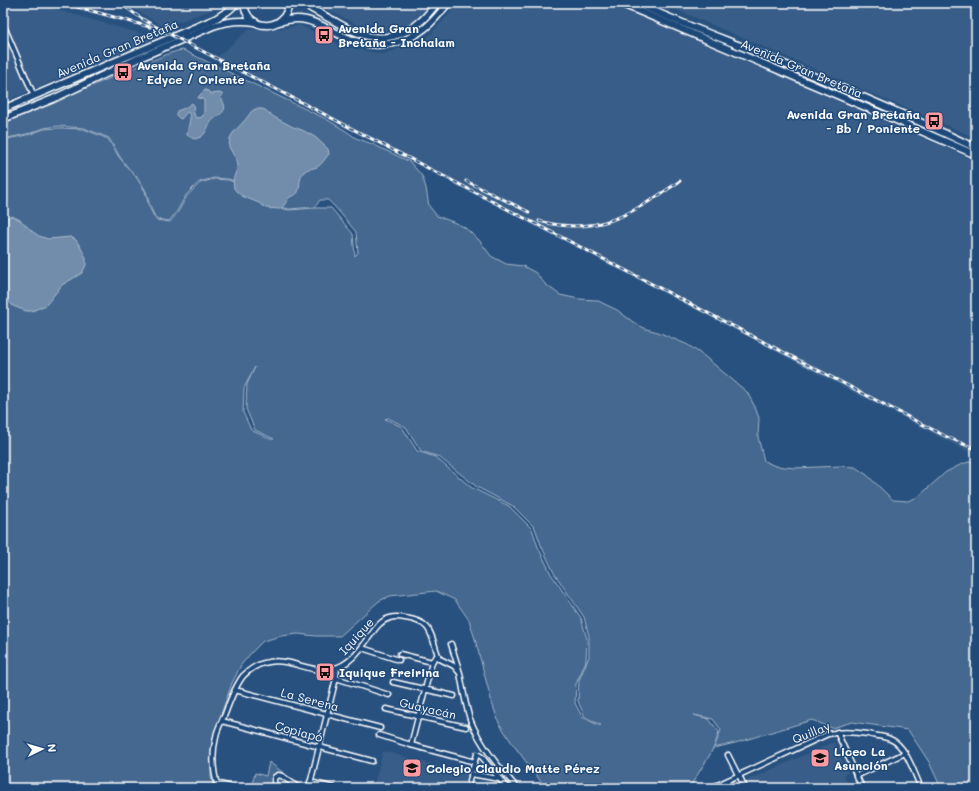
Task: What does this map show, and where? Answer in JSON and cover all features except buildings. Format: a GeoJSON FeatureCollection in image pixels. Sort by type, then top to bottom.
{"type":"FeatureCollection","features":[{"type":"Feature","properties":{"kind":"main road","name":"Avenida Gran Bretaña"},"geometry":{"type":"LineString","coordinates":[[3,109],[215,19],[228,12],[237,3]]}},
{"type":"Feature","properties":{"kind":"main road"},"geometry":{"type":"LineString","coordinates":[[244,3],[244,8],[247,14],[250,19],[255,22]]}},
{"type":"Feature","properties":{"kind":"main road"},"geometry":{"type":"LineString","coordinates":[[279,22],[286,15],[289,3]]}},
{"type":"Feature","properties":{"kind":"main road"},"geometry":{"type":"LineString","coordinates":[[302,3],[357,33],[381,38],[397,35],[412,28],[422,20],[437,3]]}},
{"type":"Feature","properties":{"kind":"main road"},"geometry":{"type":"LineString","coordinates":[[279,22],[293,19],[310,20],[353,41],[370,44],[388,44],[405,40],[421,31],[435,19],[448,3]]}},
{"type":"Feature","properties":{"kind":"main road","name":"Avenida Gran Bretaña"},"geometry":{"type":"LineString","coordinates":[[620,3],[976,155]]}},
{"type":"Feature","properties":{"kind":"main road","name":"Avenida Gran Bretaña"},"geometry":{"type":"LineString","coordinates":[[636,3],[683,24],[729,41],[976,148]]}},
{"type":"Feature","properties":{"kind":"main road","name":"Avenida Gran Bretaña"},"geometry":{"type":"LineString","coordinates":[[3,119],[53,99],[141,57],[213,26],[222,23],[244,21],[266,25],[279,22]]}},
{"type":"Feature","properties":{"kind":"main road"},"geometry":{"type":"LineString","coordinates":[[34,96],[41,99],[53,99]]}},
{"type":"Feature","properties":{"kind":"street"},"geometry":{"type":"LineString","coordinates":[[3,24],[34,96]]}},
{"type":"Feature","properties":{"kind":"street","name":"Iquique"},"geometry":{"type":"LineString","coordinates":[[217,786],[214,770],[214,744],[216,735],[242,677],[256,666],[270,661],[280,661],[316,669],[329,670],[337,668],[355,656],[379,625],[391,617],[417,620],[423,623],[430,631],[438,655]]}},
{"type":"Feature","properties":{"kind":"street"},"geometry":{"type":"LineString","coordinates":[[451,644],[465,701],[473,725],[498,765],[517,788]]}},
{"type":"Feature","properties":{"kind":"street"},"geometry":{"type":"LineString","coordinates":[[362,648],[399,660]]}},
{"type":"Feature","properties":{"kind":"street"},"geometry":{"type":"LineString","coordinates":[[400,654],[432,662]]}},
{"type":"Feature","properties":{"kind":"street"},"geometry":{"type":"LineString","coordinates":[[411,745],[433,660],[438,655],[440,659],[454,666],[459,672]]}},
{"type":"Feature","properties":{"kind":"street"},"geometry":{"type":"LineString","coordinates":[[309,788],[318,746],[336,678],[337,668]]}},
{"type":"Feature","properties":{"kind":"street","name":"Guayacán"},"geometry":{"type":"LineString","coordinates":[[336,678],[389,695]]}},
{"type":"Feature","properties":{"kind":"street"},"geometry":{"type":"LineString","coordinates":[[393,682],[425,688],[454,696]]}},
{"type":"Feature","properties":{"kind":"street","name":"La Serena"},"geometry":{"type":"LineString","coordinates":[[236,690],[380,728]]}},
{"type":"Feature","properties":{"kind":"street","name":"Guayacán"},"geometry":{"type":"LineString","coordinates":[[386,709],[466,727]]}},
{"type":"Feature","properties":{"kind":"street","name":"Copiapó"},"geometry":{"type":"LineString","coordinates":[[222,721],[372,761]]}},
{"type":"Feature","properties":{"kind":"street"},"geometry":{"type":"LineString","coordinates":[[836,732],[862,788]]}},
{"type":"Feature","properties":{"kind":"street","name":"Quillay"},"geometry":{"type":"LineString","coordinates":[[711,788],[828,734],[836,732],[852,732],[889,738],[897,743],[905,753],[921,788]]}},
{"type":"Feature","properties":{"kind":"street"},"geometry":{"type":"LineString","coordinates":[[379,735],[475,762]]}},
{"type":"Feature","properties":{"kind":"street"},"geometry":{"type":"LineString","coordinates":[[856,776],[905,753]]}},
{"type":"Feature","properties":{"kind":"street"},"geometry":{"type":"LineString","coordinates":[[468,788],[477,754],[482,757],[506,788]]}},
{"type":"Feature","properties":{"kind":"street"},"geometry":{"type":"LineString","coordinates":[[728,755],[746,788]]}},
{"type":"Feature","properties":{"kind":"street"},"geometry":{"type":"LineString","coordinates":[[471,774],[499,778]]}},
{"type":"Feature","properties":{"kind":"street"},"geometry":{"type":"LineString","coordinates":[[279,788],[275,784],[274,780],[275,777],[280,775],[299,788]]}},
{"type":"Feature","properties":{"kind":"street"},"geometry":{"type":"LineString","coordinates":[[310,782],[334,788]]}},
{"type":"Feature","properties":{"kind":"street"},"geometry":{"type":"LineString","coordinates":[[217,786],[234,788]]}},
{"type":"Feature","properties":{"kind":"shaded area"},"geometry":{"type":"Polygon","coordinates":[[[3,3],[33,3],[157,38],[3,102],[3,3]]]}},
{"type":"Feature","properties":{"kind":"shaded area"},"geometry":{"type":"Polygon","coordinates":[[[126,3],[224,3],[222,6],[164,27],[126,3]]]}},
{"type":"Feature","properties":{"kind":"shaded area"},"geometry":{"type":"Polygon","coordinates":[[[315,3],[434,3],[414,23],[397,30],[384,31],[363,28],[315,3]]]}},
{"type":"Feature","properties":{"kind":"shaded area"},"geometry":{"type":"Polygon","coordinates":[[[459,3],[611,3],[976,161],[976,456],[215,59],[248,30],[285,28],[300,25],[342,46],[383,54],[426,39],[459,3]]]}},
{"type":"Feature","properties":{"kind":"shaded area"},"geometry":{"type":"Polygon","coordinates":[[[670,3],[976,3],[976,138],[668,6],[670,3]]]}},
{"type":"Feature","properties":{"kind":"shaded area"},"geometry":{"type":"Polygon","coordinates":[[[183,50],[326,119],[356,138],[410,162],[422,176],[429,206],[437,216],[464,227],[479,240],[491,256],[506,264],[523,266],[536,273],[545,284],[560,295],[579,299],[596,300],[617,310],[633,322],[646,329],[658,332],[688,345],[704,356],[747,392],[759,418],[758,437],[764,461],[775,466],[795,468],[841,466],[855,467],[867,475],[893,500],[908,501],[918,497],[946,472],[962,464],[976,460],[976,788],[941,788],[929,762],[908,730],[852,722],[832,728],[812,720],[714,748],[721,730],[713,719],[694,715],[709,719],[719,732],[715,745],[708,758],[691,785],[685,788],[545,787],[499,723],[469,620],[455,600],[436,591],[390,596],[379,601],[340,636],[298,634],[281,636],[263,641],[241,665],[232,683],[212,740],[211,777],[214,788],[3,788],[3,140],[31,134],[44,129],[84,129],[108,139],[128,168],[109,138],[84,128],[58,126],[44,128],[31,133],[3,139],[3,123],[168,54],[183,50]],[[128,168],[145,191],[149,207],[156,220],[170,222],[178,212],[187,196],[200,183],[214,179],[228,180],[240,184],[269,206],[289,210],[331,208],[353,234],[355,256],[358,253],[356,232],[328,200],[320,200],[315,207],[289,209],[270,205],[241,183],[228,179],[214,178],[199,182],[186,195],[177,211],[169,221],[156,219],[150,206],[146,191],[137,176],[128,168]],[[255,367],[244,388],[243,412],[251,430],[270,439],[274,439],[255,430],[246,409],[247,384],[255,367]],[[388,418],[385,419],[402,427],[417,451],[435,457],[472,488],[509,506],[532,529],[538,547],[551,574],[581,618],[587,639],[586,661],[576,684],[575,703],[582,717],[601,725],[585,717],[578,701],[579,680],[589,657],[589,636],[584,617],[554,573],[535,528],[513,506],[477,487],[439,457],[421,451],[406,427],[388,418]]]}},
{"type":"Feature","properties":{"kind":"shaded area"},"geometry":{"type":"Polygon","coordinates":[[[205,90],[211,94],[222,94],[223,95],[220,97],[225,106],[223,112],[211,122],[204,135],[194,139],[187,135],[190,119],[189,113],[187,112],[181,119],[176,115],[177,111],[192,103],[194,105],[193,110],[195,117],[202,117],[204,113],[204,101],[203,99],[198,98],[205,90]]]}},
{"type":"Feature","properties":{"kind":"shaded area"},"geometry":{"type":"Polygon","coordinates":[[[255,109],[265,110],[274,117],[315,137],[328,149],[329,154],[320,165],[306,170],[301,175],[297,193],[291,196],[280,209],[266,208],[259,203],[242,196],[234,188],[233,180],[238,166],[237,161],[229,147],[230,138],[255,109]]]}},
{"type":"Feature","properties":{"kind":"shaded area"},"geometry":{"type":"Polygon","coordinates":[[[12,216],[20,220],[39,236],[48,239],[71,237],[76,240],[86,258],[86,265],[82,273],[62,285],[46,305],[32,311],[26,311],[13,306],[7,299],[3,289],[3,220],[12,216]]]}},
{"type":"Feature","properties":{"kind":"shaded area","name":"Liceo La Asunción"},"geometry":{"type":"Polygon","coordinates":[[[834,742],[848,773],[844,775],[849,788],[750,788],[747,780],[834,742]]]}},
{"type":"Feature","properties":{"kind":"shaded area","name":"Colegio Claudio Matte Pérez"},"geometry":{"type":"Polygon","coordinates":[[[383,751],[468,774],[464,788],[373,788],[383,751]]]}},
{"type":"Feature","properties":{"kind":"shaded area"},"geometry":{"type":"Polygon","coordinates":[[[269,762],[304,788],[251,788],[255,773],[266,776],[269,762]]]}},
{"type":"Feature","properties":{"kind":"railway"},"geometry":{"type":"LineString","coordinates":[[63,3],[150,27]]}},
{"type":"Feature","properties":{"kind":"railway"},"geometry":{"type":"LineString","coordinates":[[121,3],[142,19],[165,32],[945,436],[976,449]]}},
{"type":"Feature","properties":{"kind":"railway"},"geometry":{"type":"LineString","coordinates":[[466,181],[529,212]]}},
{"type":"Feature","properties":{"kind":"railway"},"geometry":{"type":"LineString","coordinates":[[539,221],[561,225],[580,226],[598,224],[630,212],[680,181]]}},
{"type":"Feature","properties":{"kind":"place","name":"Avenida Gran Bretaña - Inchalam"},"geometry":{"type":"Point","coordinates":[324,35]}},
{"type":"Feature","properties":{"kind":"place","name":"Avenida Gran Bretaña - Edyce / Oriente"},"geometry":{"type":"Point","coordinates":[123,72]}},
{"type":"Feature","properties":{"kind":"place","name":"Avenida Gran Bretaña - Bb / Poniente"},"geometry":{"type":"Point","coordinates":[934,121]}},
{"type":"Feature","properties":{"kind":"place","name":"Iquique Freirina"},"geometry":{"type":"Point","coordinates":[325,672]}},
{"type":"Feature","properties":{"kind":"place","name":"Liceo La Asunción"},"geometry":{"type":"Point","coordinates":[820,758]}},
{"type":"Feature","properties":{"kind":"place","name":"Colegio Claudio Matte Pérez"},"geometry":{"type":"Point","coordinates":[412,768]}}]}
